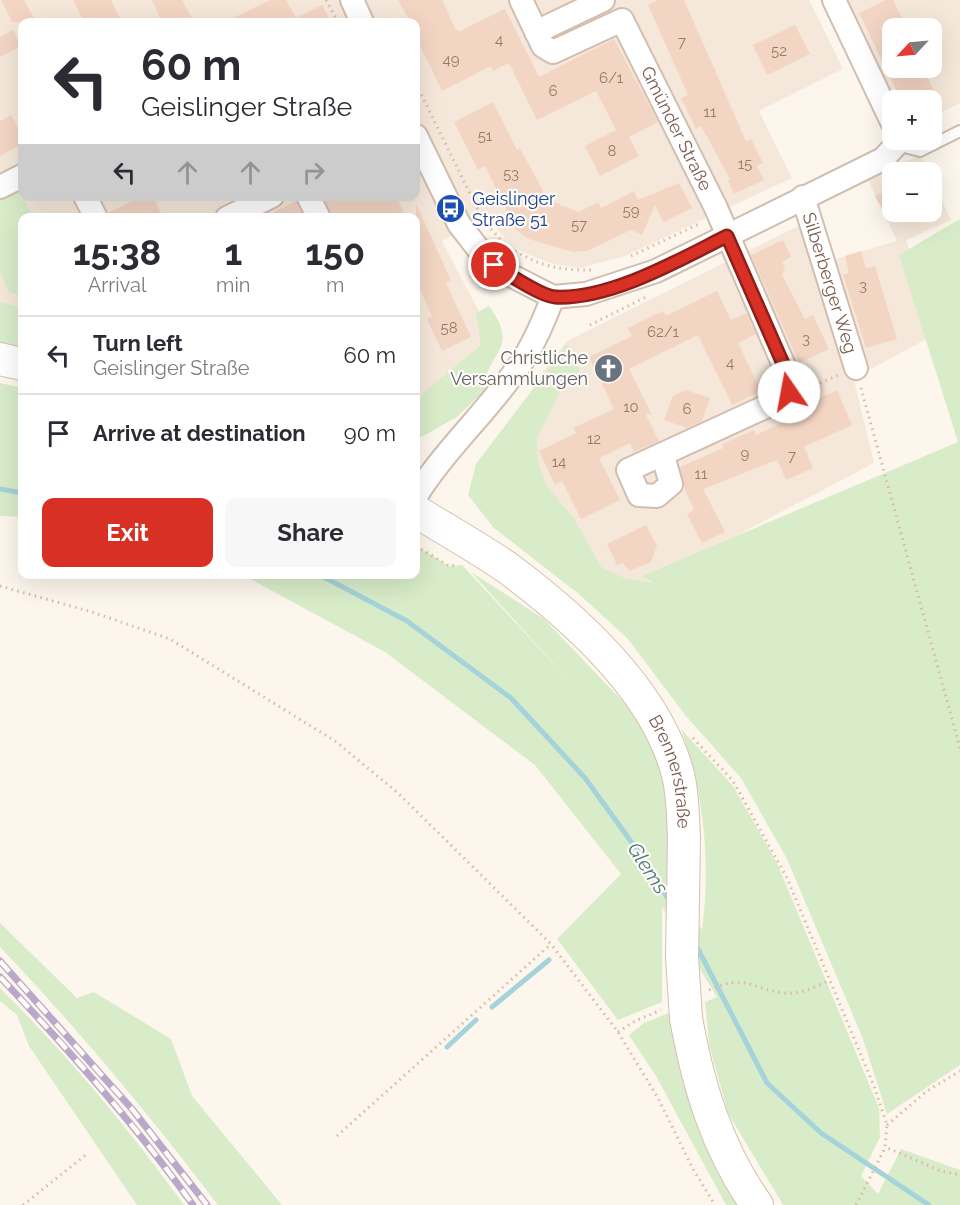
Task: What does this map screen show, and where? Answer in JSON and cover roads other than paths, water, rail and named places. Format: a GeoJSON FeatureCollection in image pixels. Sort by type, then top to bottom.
{"type":"FeatureCollection","features":[{"type":"Feature","properties":{"kind":"main road"},"geometry":{"type":"LineString","coordinates":[[0,359],[18,363]]}},
{"type":"Feature","properties":{"kind":"main road","name":"Brennerstraße"},"geometry":{"type":"LineString","coordinates":[[420,514],[508,569],[579,629],[632,686],[654,716],[670,750],[680,786],[684,838],[682,957],[686,1018],[696,1072],[707,1108],[731,1161],[758,1205]]}},
{"type":"Feature","properties":{"kind":"street"},"geometry":{"type":"LineString","coordinates":[[352,0],[360,18]]}},
{"type":"Feature","properties":{"kind":"street","name":"Gmünder Straße"},"geometry":{"type":"LineString","coordinates":[[521,0],[543,46],[553,52],[617,10],[727,236],[788,375],[789,392],[778,401],[663,456]]}},
{"type":"Feature","properties":{"kind":"street"},"geometry":{"type":"LineString","coordinates":[[536,32],[603,0]]}},
{"type":"Feature","properties":{"kind":"street"},"geometry":{"type":"LineString","coordinates":[[838,1],[882,100]]}},
{"type":"Feature","properties":{"kind":"street"},"geometry":{"type":"LineString","coordinates":[[420,144],[455,217],[483,255],[510,275],[553,297],[586,294],[656,271],[882,159],[889,150]]}},
{"type":"Feature","properties":{"kind":"street"},"geometry":{"type":"LineString","coordinates":[[0,187],[18,178]]}},
{"type":"Feature","properties":{"kind":"street","name":"Silberberger Weg"},"geometry":{"type":"LineString","coordinates":[[803,198],[856,368]]}},
{"type":"Feature","properties":{"kind":"street"},"geometry":{"type":"LineString","coordinates":[[235,213],[256,201]]}},
{"type":"Feature","properties":{"kind":"street"},"geometry":{"type":"LineString","coordinates":[[420,490],[442,457],[520,364],[538,335],[553,297]]}},
{"type":"Feature","properties":{"kind":"lane"},"geometry":{"type":"LineString","coordinates":[[942,140],[960,131]]}},
{"type":"Feature","properties":{"kind":"waterway","name":"Glems"},"geometry":{"type":"LineString","coordinates":[[0,489],[18,492]]}},
{"type":"Feature","properties":{"kind":"waterway","name":"Glems"},"geometry":{"type":"LineString","coordinates":[[327,579],[407,621],[511,698],[585,778],[643,858],[671,904]]}},
{"type":"Feature","properties":{"kind":"waterway","name":"Glems"},"geometry":{"type":"LineString","coordinates":[[696,945],[767,1083],[821,1133],[929,1205]]}},
{"type":"Feature","properties":{"kind":"waterway"},"geometry":{"type":"LineString","coordinates":[[492,1007],[549,960]]}},
{"type":"Feature","properties":{"kind":"waterway"},"geometry":{"type":"LineString","coordinates":[[447,1047],[476,1020]]}},
{"type":"Feature","properties":{"kind":"railway"},"geometry":{"type":"LineString","coordinates":[[0,961],[132,1109],[207,1205]]}},
{"type":"Feature","properties":{"kind":"railway"},"geometry":{"type":"LineString","coordinates":[[0,977],[101,1088],[193,1205]]}},
{"type":"Feature","properties":{"kind":"place","name":"Geislinger Straße 51"},"geometry":{"type":"Point","coordinates":[451,209]}},
{"type":"Feature","properties":{"kind":"place","name":"Christliche Versammlungen"},"geometry":{"type":"Point","coordinates":[609,368]}}]}
